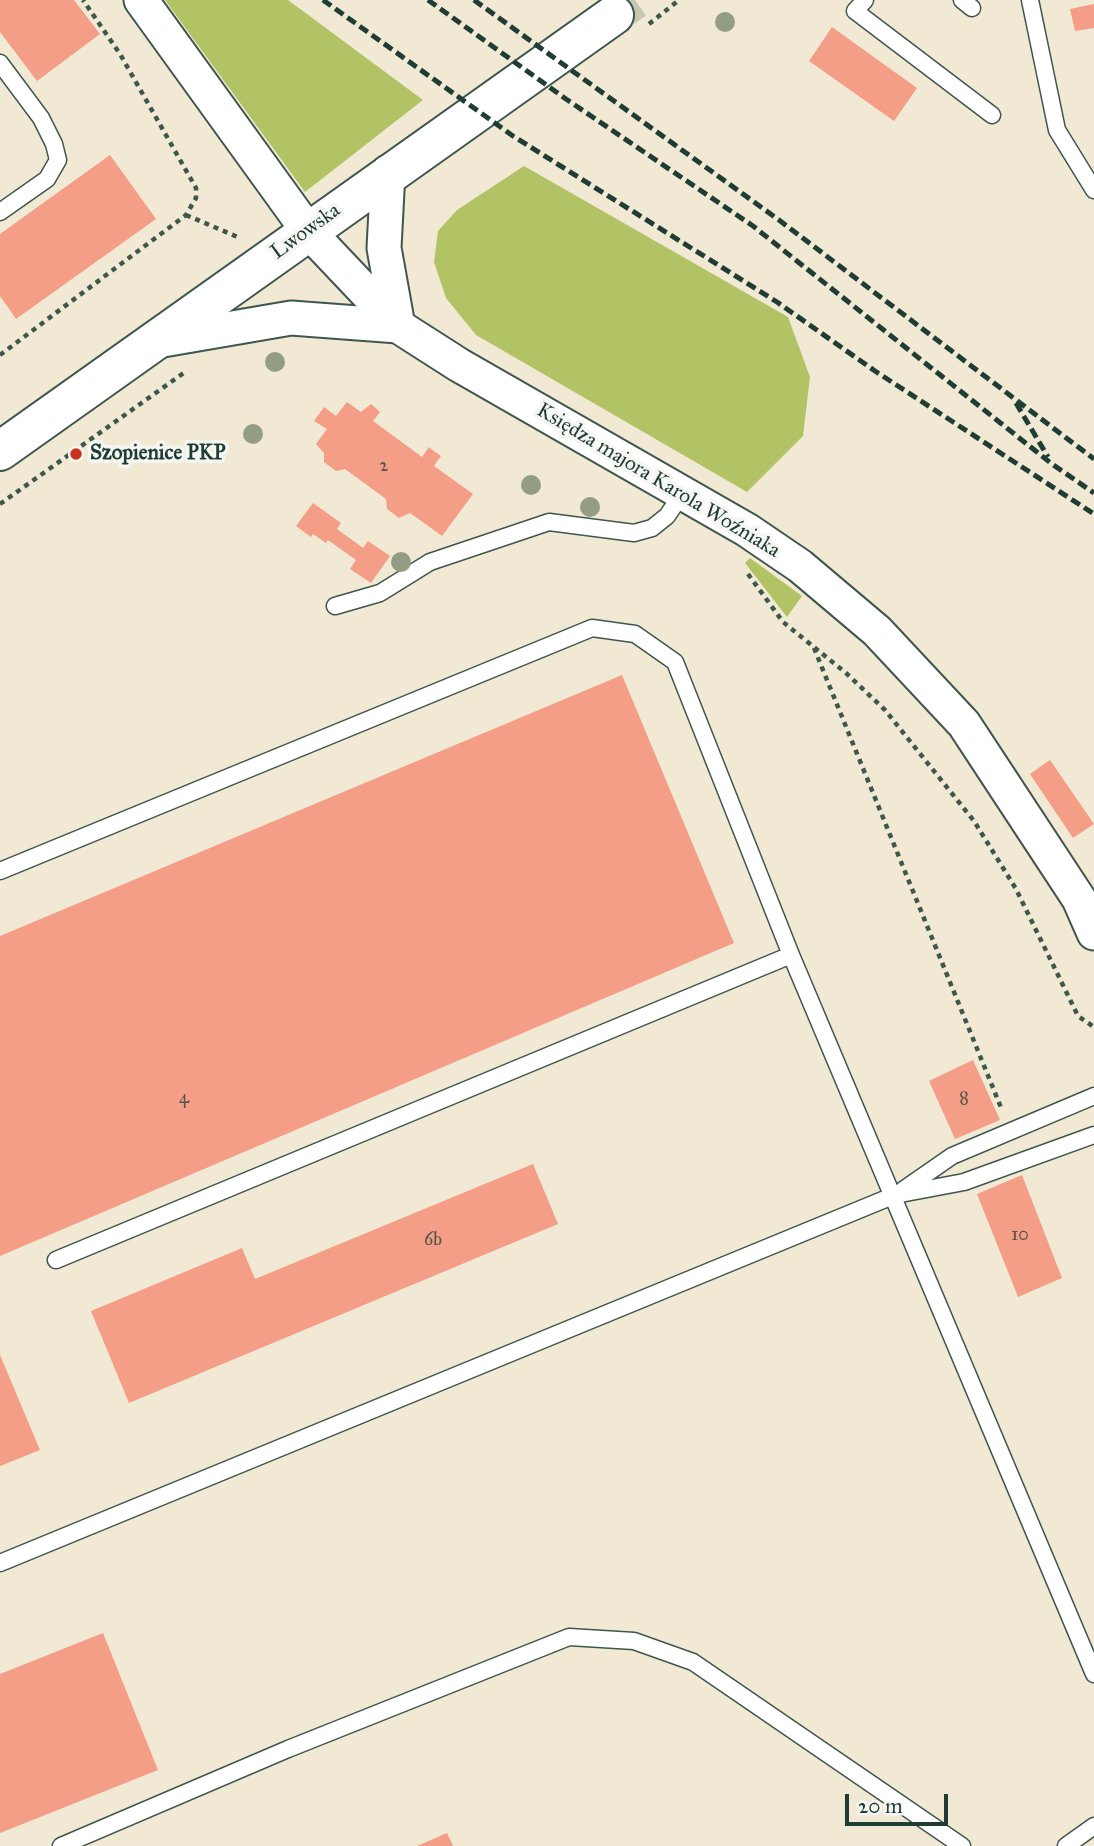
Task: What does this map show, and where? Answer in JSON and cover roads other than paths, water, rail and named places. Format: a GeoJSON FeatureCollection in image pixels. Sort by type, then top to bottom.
{"type":"FeatureCollection","features":[{"type":"Feature","properties":{"kind":"street","name":"Księdza majora Karola Woźniaka"},"geometry":{"type":"LineString","coordinates":[[141,0],[308,231],[398,326],[459,366],[684,491],[747,530],[810,574],[877,631],[956,715],[1079,899],[1094,933]]}},
{"type":"Feature","properties":{"kind":"street","name":"Lwowska"},"geometry":{"type":"LineString","coordinates":[[0,451],[388,172],[630,21]]}},
{"type":"Feature","properties":{"kind":"street"},"geometry":{"type":"LineString","coordinates":[[388,172],[384,248],[398,326]]}},
{"type":"Feature","properties":{"kind":"street","name":"Księdza majora Karola Woźniaka"},"geometry":{"type":"LineString","coordinates":[[153,342],[291,318],[398,326]]}},
{"type":"Feature","properties":{"kind":"lane"},"geometry":{"type":"LineString","coordinates":[[865,0],[855,11],[992,115]]}},
{"type":"Feature","properties":{"kind":"lane"},"geometry":{"type":"LineString","coordinates":[[1030,0],[1057,130],[1094,190]]}},
{"type":"Feature","properties":{"kind":"lane"},"geometry":{"type":"LineString","coordinates":[[0,63],[41,118],[54,144],[58,160],[47,179],[0,212]]}},
{"type":"Feature","properties":{"kind":"lane"},"geometry":{"type":"LineString","coordinates":[[335,606],[380,593],[430,562],[549,522],[634,533],[652,528],[667,516],[684,491]]}},
{"type":"Feature","properties":{"kind":"lane"},"geometry":{"type":"LineString","coordinates":[[0,872],[592,628],[635,634],[675,663],[791,955],[895,1195],[1094,1674]]}},
{"type":"Feature","properties":{"kind":"lane"},"geometry":{"type":"LineString","coordinates":[[56,1260],[791,955]]}},
{"type":"Feature","properties":{"kind":"lane"},"geometry":{"type":"LineString","coordinates":[[0,1563],[895,1195],[953,1156],[1094,1096]]}},
{"type":"Feature","properties":{"kind":"lane"},"geometry":{"type":"LineString","coordinates":[[895,1195],[964,1182],[1094,1135]]}},
{"type":"Feature","properties":{"kind":"lane"},"geometry":{"type":"LineString","coordinates":[[61,1846],[288,1749],[569,1637],[634,1641],[693,1662],[962,1846]]}},
{"type":"Feature","properties":{"kind":"lane"},"geometry":{"type":"LineString","coordinates":[[1066,1846],[1094,1826]]}},
{"type":"Feature","properties":{"kind":"tunnel"},"geometry":{"type":"LineString","coordinates":[[614,15],[635,0]]}},
{"type":"Feature","properties":{"kind":"railway"},"geometry":{"type":"LineString","coordinates":[[323,0],[513,136],[777,302],[875,371],[1094,514]]}},
{"type":"Feature","properties":{"kind":"railway"},"geometry":{"type":"LineString","coordinates":[[428,0],[566,99],[753,226],[1052,464],[1094,493]]}},
{"type":"Feature","properties":{"kind":"railway"},"geometry":{"type":"LineString","coordinates":[[474,0],[779,220],[1094,459]]}},
{"type":"Feature","properties":{"kind":"railway"},"geometry":{"type":"LineString","coordinates":[[1016,403],[1048,457]]}},
{"type":"Feature","properties":{"kind":"place","name":"Szopienice PKP"},"geometry":{"type":"Point","coordinates":[76,454]}}]}
